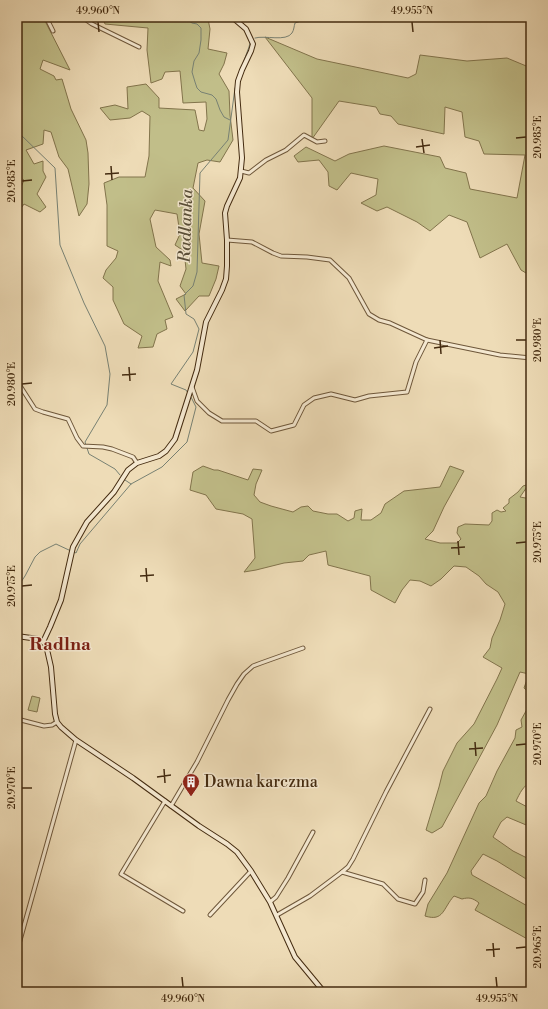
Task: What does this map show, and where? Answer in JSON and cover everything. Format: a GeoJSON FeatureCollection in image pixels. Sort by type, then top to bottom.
{"type":"FeatureCollection","features":[{"type":"Feature","properties":{"kind":"street"},"geometry":{"type":"LineString","coordinates":[[46,17],[53,31]]}},
{"type":"Feature","properties":{"kind":"street"},"geometry":{"type":"LineString","coordinates":[[82,17],[92,24],[139,47]]}},
{"type":"Feature","properties":{"kind":"street"},"geometry":{"type":"LineString","coordinates":[[43,642],[61,600],[72,551],[88,522],[114,492],[128,470],[137,463],[159,456],[166,451],[175,439],[192,389],[202,349],[206,322],[226,279],[227,240],[225,213],[240,178],[242,158],[237,92],[238,81],[251,51],[252,44],[246,29],[232,17]]}},
{"type":"Feature","properties":{"kind":"street"},"geometry":{"type":"LineString","coordinates":[[241,171],[249,173],[266,160],[286,150],[304,135],[317,142],[326,141]]}},
{"type":"Feature","properties":{"kind":"street"},"geometry":{"type":"LineString","coordinates":[[227,240],[252,242],[282,256],[330,260],[349,278],[369,314],[379,320],[390,323],[427,340],[500,355],[531,358]]}},
{"type":"Feature","properties":{"kind":"street"},"geometry":{"type":"LineString","coordinates":[[192,389],[197,401],[208,413],[222,421],[256,421],[271,431],[294,425],[304,405],[314,398],[331,394],[355,400],[369,396],[407,392],[416,362],[427,340]]}},
{"type":"Feature","properties":{"kind":"street"},"geometry":{"type":"LineString","coordinates":[[17,381],[35,409],[68,420],[83,446],[112,449],[133,457],[137,463]]}},
{"type":"Feature","properties":{"kind":"street"},"geometry":{"type":"LineString","coordinates":[[17,636],[38,640],[46,645],[50,660],[57,722],[76,740],[133,778],[237,852],[251,871],[270,902],[295,957],[324,992]]}},
{"type":"Feature","properties":{"kind":"street"},"geometry":{"type":"LineString","coordinates":[[172,806],[197,762],[228,700],[244,674],[253,666],[303,648]]}},
{"type":"Feature","properties":{"kind":"street"},"geometry":{"type":"LineString","coordinates":[[276,916],[310,896],[348,867],[430,709]]}},
{"type":"Feature","properties":{"kind":"street"},"geometry":{"type":"LineString","coordinates":[[17,719],[44,726],[52,725],[57,722]]}},
{"type":"Feature","properties":{"kind":"street"},"geometry":{"type":"LineString","coordinates":[[17,951],[76,740]]}},
{"type":"Feature","properties":{"kind":"street"},"geometry":{"type":"LineString","coordinates":[[165,801],[121,874],[183,911]]}},
{"type":"Feature","properties":{"kind":"street"},"geometry":{"type":"LineString","coordinates":[[270,902],[276,897],[288,878],[313,832]]}},
{"type":"Feature","properties":{"kind":"street"},"geometry":{"type":"LineString","coordinates":[[210,915],[251,871]]}},
{"type":"Feature","properties":{"kind":"street"},"geometry":{"type":"LineString","coordinates":[[342,872],[383,884],[398,899],[415,904],[423,892],[425,880]]}},
{"type":"Feature","properties":{"kind":"shaded area"},"geometry":{"type":"Polygon","coordinates":[[[17,17],[43,17],[70,70],[43,60],[40,69],[54,76],[56,80],[62,79],[71,109],[86,140],[89,184],[87,204],[79,216],[68,169],[59,157],[51,132],[44,130],[43,144],[26,150],[34,164],[43,161],[43,171],[46,177],[37,194],[46,207],[40,212],[24,204],[17,214],[17,197],[24,180],[17,176],[17,17]]]}},
{"type":"Feature","properties":{"kind":"shaded area"},"geometry":{"type":"Polygon","coordinates":[[[102,17],[201,17],[208,19],[210,29],[208,49],[227,53],[219,74],[229,91],[233,140],[220,162],[207,160],[198,163],[193,188],[205,201],[199,234],[202,263],[219,266],[216,279],[209,296],[199,296],[185,311],[176,299],[186,294],[180,286],[186,269],[184,251],[175,245],[180,234],[177,214],[155,210],[150,219],[156,247],[170,260],[171,266],[160,262],[158,281],[173,317],[165,320],[167,329],[157,334],[153,347],[138,348],[142,336],[124,324],[113,300],[113,287],[103,278],[106,270],[116,258],[118,251],[107,246],[107,205],[104,183],[119,177],[145,177],[149,156],[150,116],[142,111],[130,118],[110,120],[100,108],[115,105],[128,109],[127,87],[146,84],[159,98],[159,108],[195,110],[199,130],[204,131],[207,119],[206,102],[183,103],[180,71],[165,72],[162,79],[151,83],[147,50],[148,28],[105,24],[102,17]]]}},
{"type":"Feature","properties":{"kind":"shaded area"},"geometry":{"type":"Polygon","coordinates":[[[265,37],[317,59],[408,78],[416,74],[420,55],[467,61],[507,58],[531,68],[531,276],[521,270],[507,244],[480,258],[467,222],[449,215],[430,231],[417,222],[387,207],[377,211],[361,203],[376,195],[378,179],[351,173],[337,190],[329,186],[328,172],[319,160],[298,162],[294,156],[306,147],[335,161],[349,154],[384,146],[440,157],[445,168],[466,173],[470,189],[517,198],[525,155],[484,154],[479,141],[465,137],[462,112],[445,107],[444,134],[398,124],[391,116],[380,114],[376,107],[339,101],[312,139],[312,98],[265,37]]]}},
{"type":"Feature","properties":{"kind":"shaded area"},"geometry":{"type":"Polygon","coordinates":[[[203,466],[248,480],[253,469],[262,470],[256,484],[254,495],[260,502],[293,512],[301,507],[308,506],[313,511],[337,514],[348,521],[354,518],[355,511],[362,509],[361,520],[371,520],[381,513],[385,504],[404,491],[440,487],[450,466],[464,471],[444,507],[433,531],[425,539],[440,543],[457,543],[461,539],[457,533],[458,527],[465,524],[489,525],[492,521],[492,513],[497,510],[501,512],[506,511],[503,508],[509,503],[509,499],[523,486],[529,484],[520,497],[531,499],[531,694],[524,688],[529,674],[520,672],[497,725],[442,827],[432,833],[426,830],[443,771],[457,743],[474,724],[502,668],[483,657],[490,648],[492,638],[505,604],[498,592],[466,567],[454,566],[441,579],[431,586],[420,581],[410,580],[402,590],[395,603],[371,590],[370,576],[328,565],[326,551],[309,555],[303,561],[284,563],[244,572],[255,558],[252,519],[243,514],[216,509],[206,495],[190,490],[193,472],[203,466]]]}},
{"type":"Feature","properties":{"kind":"shaded area"},"geometry":{"type":"Polygon","coordinates":[[[32,696],[40,698],[37,712],[28,710],[32,696]]]}},
{"type":"Feature","properties":{"kind":"shaded area"},"geometry":{"type":"Polygon","coordinates":[[[531,702],[531,782],[520,793],[516,801],[531,809],[531,827],[507,817],[501,822],[493,837],[513,851],[531,860],[531,882],[483,854],[471,871],[472,875],[531,908],[531,941],[475,910],[479,903],[471,898],[462,899],[454,896],[440,915],[436,917],[425,916],[428,904],[447,873],[479,803],[486,796],[497,771],[515,738],[516,730],[522,727],[521,720],[531,702]]]}},
{"type":"Feature","properties":{"kind":"waterway"},"geometry":{"type":"LineString","coordinates":[[183,17],[192,23],[197,24],[201,28],[199,53],[194,61],[192,72],[197,88],[201,92],[212,95],[216,99],[224,117],[230,120]]}},
{"type":"Feature","properties":{"kind":"waterway"},"geometry":{"type":"LineString","coordinates":[[255,38],[280,38],[289,36],[293,32],[295,23],[301,21],[303,17]]}},
{"type":"Feature","properties":{"kind":"waterway","name":"Radlanka"},"geometry":{"type":"LineString","coordinates":[[242,66],[250,43]]}},
{"type":"Feature","properties":{"kind":"waterway","name":"Radlanka"},"geometry":{"type":"LineString","coordinates":[[188,393],[186,390],[171,384],[193,352],[199,329],[194,319],[186,314],[184,295],[193,286],[197,272],[200,173],[228,140],[235,88]]}},
{"type":"Feature","properties":{"kind":"waterway"},"geometry":{"type":"LineString","coordinates":[[17,133],[20,134],[55,168],[60,245],[84,303],[105,346],[110,374],[107,405],[85,442],[86,445]]}},
{"type":"Feature","properties":{"kind":"waterway"},"geometry":{"type":"LineString","coordinates":[[74,552],[76,553],[80,544],[131,484],[162,467],[187,442],[196,407],[191,397]]}},
{"type":"Feature","properties":{"kind":"waterway"},"geometry":{"type":"LineString","coordinates":[[87,448],[89,454],[115,469],[120,475]]}},
{"type":"Feature","properties":{"kind":"waterway","name":"Radlanka"},"geometry":{"type":"LineString","coordinates":[[125,480],[131,484]]}},
{"type":"Feature","properties":{"kind":"waterway","name":"Radlanka"},"geometry":{"type":"LineString","coordinates":[[17,588],[35,557],[40,552],[56,544],[71,551]]}},
{"type":"Feature","properties":{"kind":"place","name":"Dawna karczma"},"geometry":{"type":"Point","coordinates":[191,797]}},
{"type":"Feature","properties":{"kind":"district","name":"Radlna"},"geometry":{"type":"Point","coordinates":[60,644]}}]}
